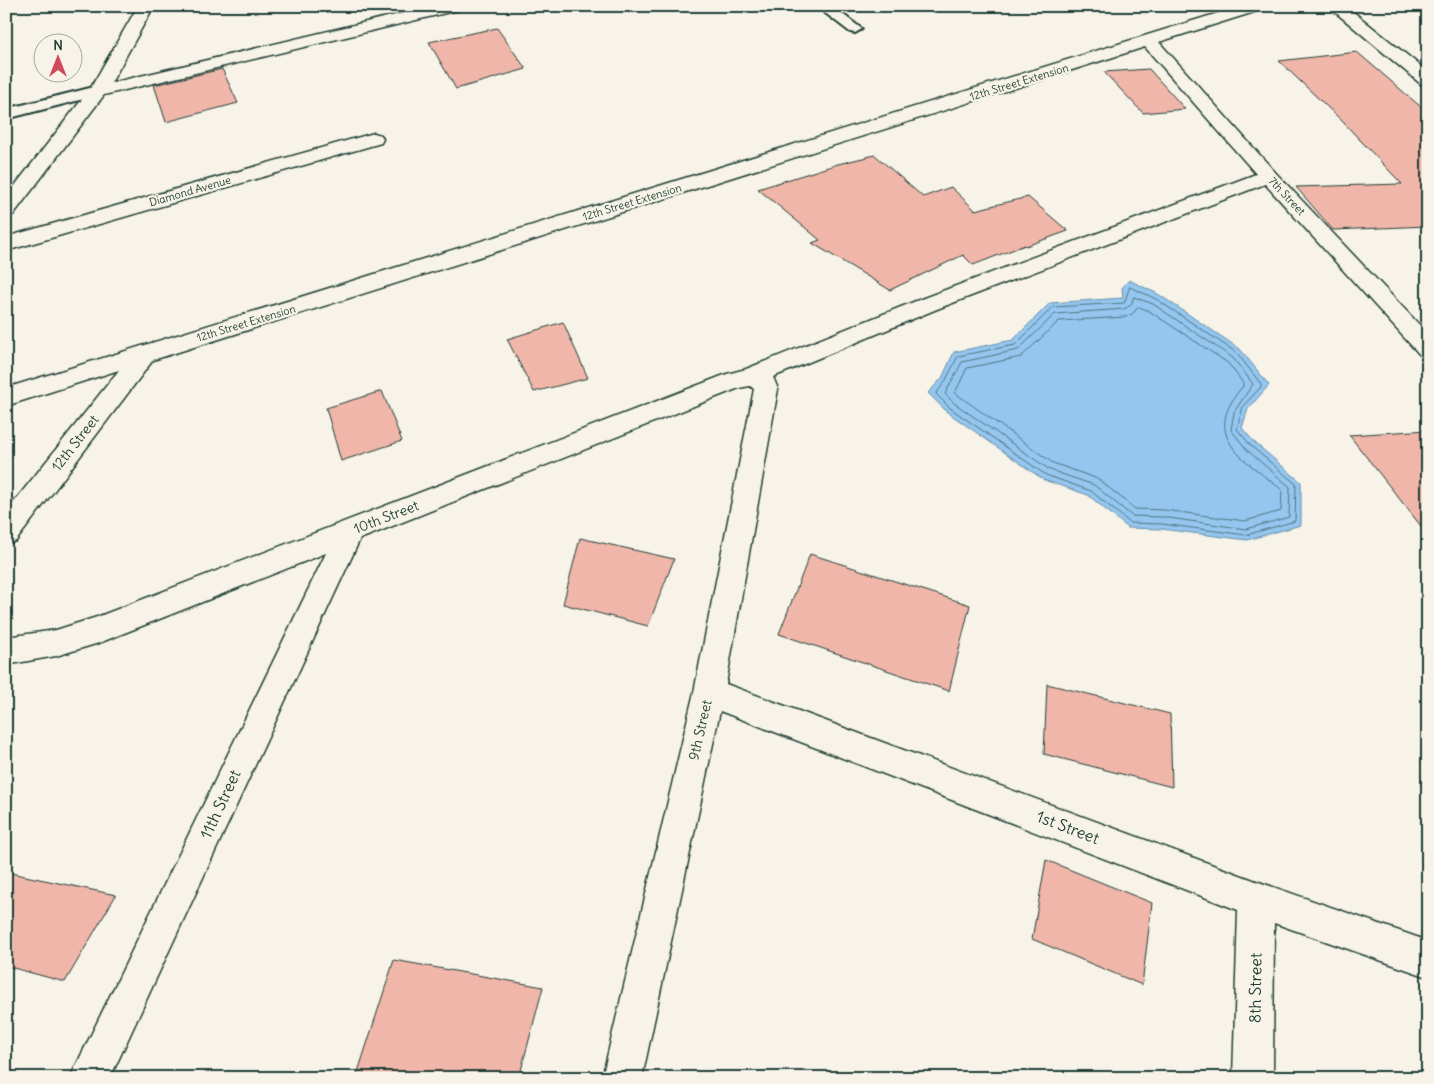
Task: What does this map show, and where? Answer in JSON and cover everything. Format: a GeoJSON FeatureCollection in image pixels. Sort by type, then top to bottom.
{"type":"FeatureCollection","features":[{"type":"Feature","properties":{"kind":"street"},"geometry":{"type":"LineString","coordinates":[[6,211],[98,91],[146,6]]}},
{"type":"Feature","properties":{"kind":"street"},"geometry":{"type":"LineString","coordinates":[[98,91],[454,6]]}},
{"type":"Feature","properties":{"kind":"street","name":"12th Street Extension"},"geometry":{"type":"LineString","coordinates":[[6,397],[1149,42],[1258,6]]}},
{"type":"Feature","properties":{"kind":"street"},"geometry":{"type":"LineString","coordinates":[[1336,6],[1427,80]]}},
{"type":"Feature","properties":{"kind":"street","name":"7th Street"},"geometry":{"type":"LineString","coordinates":[[1149,42],[1268,176],[1428,348]]}},
{"type":"Feature","properties":{"kind":"street","name":"Diamond Avenue"},"geometry":{"type":"LineString","coordinates":[[6,244],[374,139]]}},
{"type":"Feature","properties":{"kind":"street","name":"10th Street"},"geometry":{"type":"LineString","coordinates":[[6,651],[56,643],[99,630],[735,380],[756,379],[930,304],[1268,176]]}},
{"type":"Feature","properties":{"kind":"street","name":"12th Street"},"geometry":{"type":"LineString","coordinates":[[6,532],[145,354]]}},
{"type":"Feature","properties":{"kind":"street","name":"9th Street"},"geometry":{"type":"LineString","coordinates":[[622,1078],[709,692],[766,389],[756,379]]}},
{"type":"Feature","properties":{"kind":"street","name":"11th Street"},"geometry":{"type":"LineString","coordinates":[[90,1078],[350,531]]}},
{"type":"Feature","properties":{"kind":"street","name":"1st Street"},"geometry":{"type":"LineString","coordinates":[[709,692],[1256,899],[1428,959]]}},
{"type":"Feature","properties":{"kind":"street","name":"8th Street"},"geometry":{"type":"LineString","coordinates":[[1253,1078],[1256,899]]}},
{"type":"Feature","properties":{"kind":"lane"},"geometry":{"type":"LineString","coordinates":[[823,6],[855,28]]}},
{"type":"Feature","properties":{"kind":"lane"},"geometry":{"type":"LineString","coordinates":[[6,114],[98,91]]}},
{"type":"Feature","properties":{"kind":"water"},"geometry":{"type":"Polygon","coordinates":[[[1129,280],[1158,294],[1240,349],[1269,385],[1248,409],[1242,428],[1254,442],[1301,482],[1301,525],[1247,540],[1161,529],[1128,528],[1088,495],[1044,480],[947,412],[928,393],[942,378],[954,352],[1013,340],[1050,303],[1123,298],[1122,288],[1129,280]]]}},
{"type":"Feature","properties":{"kind":"building"},"geometry":{"type":"Polygon","coordinates":[[[497,28],[526,69],[456,89],[429,42],[497,28]]]}},
{"type":"Feature","properties":{"kind":"building"},"geometry":{"type":"Polygon","coordinates":[[[1357,52],[1428,113],[1428,226],[1333,230],[1296,187],[1402,184],[1341,120],[1279,61],[1357,52]]]}},
{"type":"Feature","properties":{"kind":"building"},"geometry":{"type":"Polygon","coordinates":[[[222,69],[238,103],[166,122],[154,85],[222,69]]]}},
{"type":"Feature","properties":{"kind":"building"},"geometry":{"type":"Polygon","coordinates":[[[1149,69],[1185,109],[1143,113],[1104,72],[1149,69]]]}},
{"type":"Feature","properties":{"kind":"building"},"geometry":{"type":"Polygon","coordinates":[[[875,155],[923,197],[951,187],[975,210],[1028,197],[1068,231],[973,265],[963,255],[890,290],[812,243],[820,240],[758,189],[838,164],[875,155]]]}},
{"type":"Feature","properties":{"kind":"building"},"geometry":{"type":"Polygon","coordinates":[[[563,322],[588,378],[534,392],[507,339],[563,322]]]}},
{"type":"Feature","properties":{"kind":"building"},"geometry":{"type":"Polygon","coordinates":[[[382,391],[402,441],[341,461],[326,408],[382,391]]]}},
{"type":"Feature","properties":{"kind":"building"},"geometry":{"type":"Polygon","coordinates":[[[1428,430],[1428,535],[1349,435],[1428,430]]]}},
{"type":"Feature","properties":{"kind":"building"},"geometry":{"type":"Polygon","coordinates":[[[580,538],[674,559],[648,626],[563,604],[580,538]]]}},
{"type":"Feature","properties":{"kind":"building"},"geometry":{"type":"Polygon","coordinates":[[[810,554],[970,605],[949,691],[779,634],[810,554]]]}},
{"type":"Feature","properties":{"kind":"building"},"geometry":{"type":"Polygon","coordinates":[[[1047,684],[1170,714],[1172,787],[1044,754],[1047,684]]]}},
{"type":"Feature","properties":{"kind":"building"},"geometry":{"type":"Polygon","coordinates":[[[1046,860],[1152,903],[1142,985],[1032,939],[1046,860]]]}},
{"type":"Feature","properties":{"kind":"building"},"geometry":{"type":"Polygon","coordinates":[[[6,872],[116,895],[65,982],[6,966],[6,872]]]}},
{"type":"Feature","properties":{"kind":"building"},"geometry":{"type":"Polygon","coordinates":[[[394,960],[543,987],[519,1078],[356,1078],[394,960]]]}}]}
